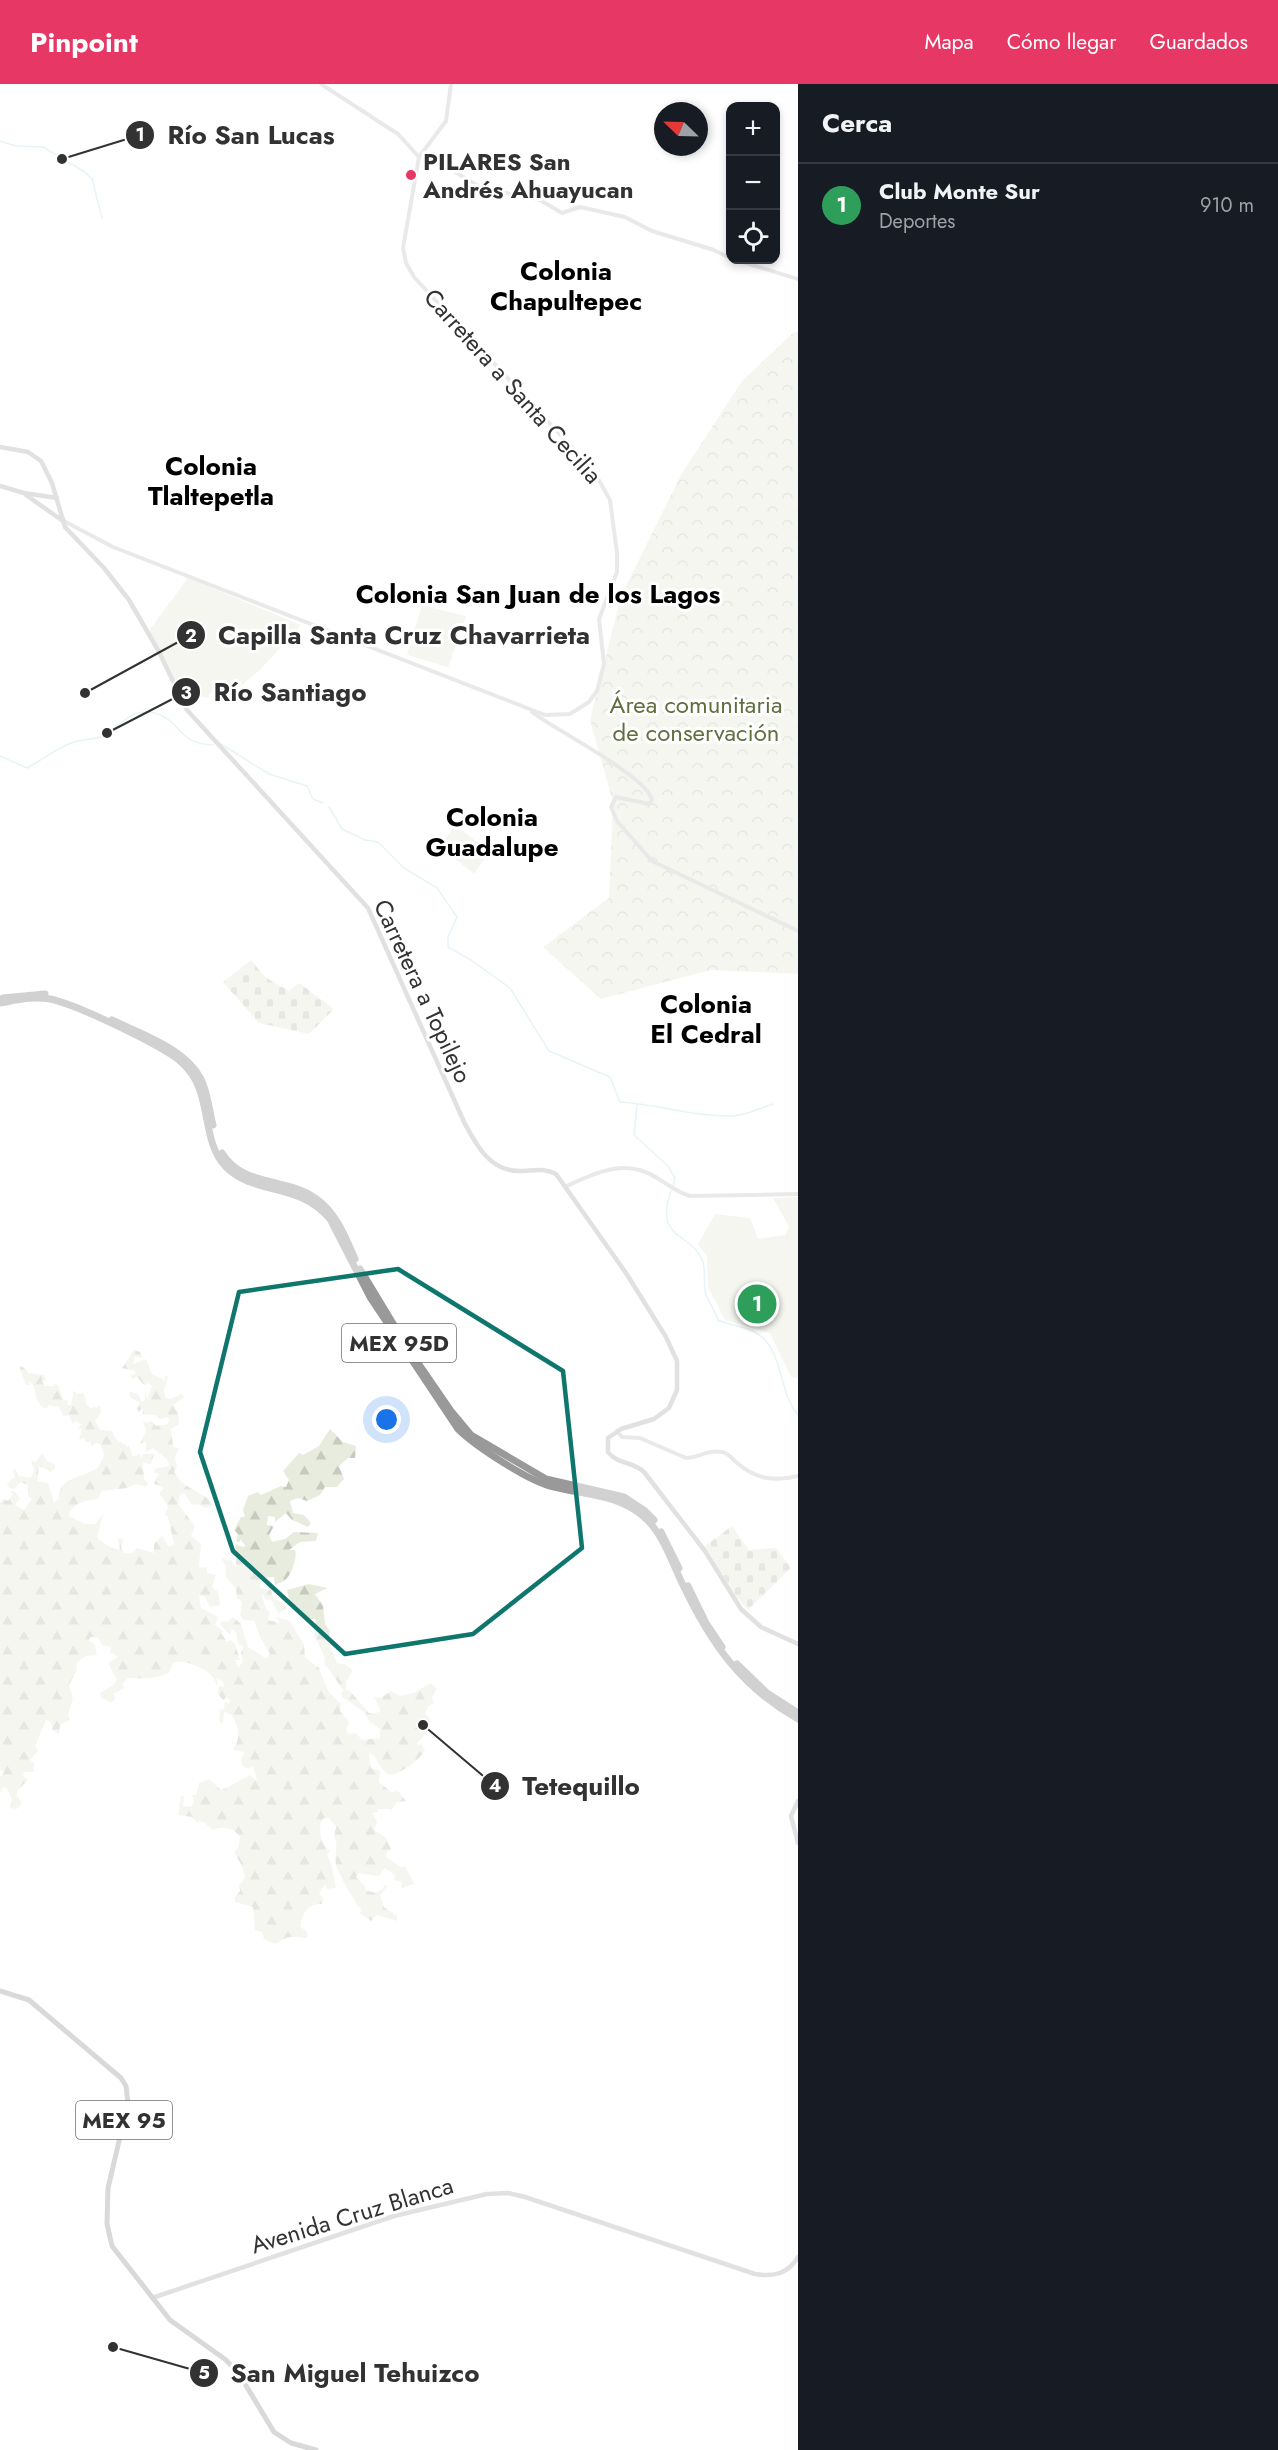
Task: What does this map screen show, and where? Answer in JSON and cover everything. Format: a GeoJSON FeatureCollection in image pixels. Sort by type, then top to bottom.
{"type":"FeatureCollection","features":[{"type":"Feature","properties":{"kind":"highway","name":"MEX 95D"},"geometry":{"type":"LineString","coordinates":[[0,1000],[33,993],[67,1000],[156,1042],[186,1060],[202,1081],[215,1137],[225,1158],[234,1168],[246,1175],[313,1196],[330,1211],[372,1291],[462,1427],[479,1441],[540,1477],[618,1495],[645,1510],[662,1533],[706,1623],[720,1644],[746,1674],[798,1713]]}},
{"type":"Feature","properties":{"kind":"highway","name":"MEX 95D"},"geometry":{"type":"LineString","coordinates":[[0,1000],[38,998],[54,1000],[98,1018],[178,1059],[190,1071],[199,1088],[212,1143],[223,1163],[245,1180],[303,1197],[324,1212],[334,1225],[370,1297],[458,1429],[474,1444],[543,1484],[613,1498],[628,1504],[645,1518],[657,1533],[711,1640],[747,1682],[798,1719]]}},
{"type":"Feature","properties":{"kind":"main road"},"geometry":{"type":"LineString","coordinates":[[0,447],[28,452],[38,457],[48,472],[63,521]]}},
{"type":"Feature","properties":{"kind":"main road"},"geometry":{"type":"LineString","coordinates":[[0,486],[24,494],[57,498]]}},
{"type":"Feature","properties":{"kind":"main road"},"geometry":{"type":"LineString","coordinates":[[24,494],[63,521]]}},
{"type":"Feature","properties":{"kind":"main road","name":"Carretera a Topilejo"},"geometry":{"type":"LineString","coordinates":[[63,521],[129,600],[158,650],[187,710],[368,908],[465,1124],[480,1150],[490,1161],[506,1169],[552,1171],[567,1186],[645,1302],[677,1361],[678,1384],[669,1408],[654,1419],[616,1431],[608,1438],[607,1449],[610,1455],[645,1472],[700,1545],[741,1608],[761,1627],[798,1644]]}},
{"type":"Feature","properties":{"kind":"main road"},"geometry":{"type":"LineString","coordinates":[[798,1801],[791,1816],[798,1843]]}},
{"type":"Feature","properties":{"kind":"main road","name":"MEX 95"},"geometry":{"type":"LineString","coordinates":[[0,1991],[29,2000],[124,2082],[128,2103],[110,2173],[107,2232],[115,2250],[179,2329],[233,2367],[248,2387],[262,2414],[282,2439],[316,2450]]}},
{"type":"Feature","properties":{"kind":"main road","name":"Avenida Cruz Blanca"},"geometry":{"type":"LineString","coordinates":[[152,2298],[394,2216],[501,2193],[534,2200],[755,2274],[772,2276],[786,2271],[798,2257]]}},
{"type":"Feature","properties":{"kind":"main road"},"geometry":{"type":"LineString","coordinates":[[262,2414],[271,2416]]}},
{"type":"Feature","properties":{"kind":"street"},"geometry":{"type":"LineString","coordinates":[[321,84],[398,134],[419,157]]}},
{"type":"Feature","properties":{"kind":"street","name":"Carretera a Santa Cecilia"},"geometry":{"type":"LineString","coordinates":[[451,84],[446,121],[419,157],[403,248],[409,270],[593,470],[610,500],[617,572],[599,619],[604,664],[597,691],[589,702],[570,714],[552,716],[530,710]]}},
{"type":"Feature","properties":{"kind":"street"},"geometry":{"type":"LineString","coordinates":[[423,152],[486,190],[505,191],[540,200],[562,213],[580,207],[625,217],[652,231],[726,257]]}},
{"type":"Feature","properties":{"kind":"street"},"geometry":{"type":"LineString","coordinates":[[749,264],[798,279]]}},
{"type":"Feature","properties":{"kind":"street"},"geometry":{"type":"LineString","coordinates":[[63,521],[113,547],[530,710],[622,770],[650,794],[652,800],[649,804],[616,797],[610,807],[618,821],[652,861],[798,931]]}},
{"type":"Feature","properties":{"kind":"street"},"geometry":{"type":"LineString","coordinates":[[567,1186],[603,1171],[622,1167],[652,1175],[671,1189],[697,1196],[798,1194]]}},
{"type":"Feature","properties":{"kind":"street"},"geometry":{"type":"LineString","coordinates":[[616,1431],[622,1437],[640,1438],[686,1458],[705,1452],[722,1452],[747,1472],[763,1478],[781,1479],[798,1476]]}},
{"type":"Feature","properties":{"kind":"highlighted area"},"geometry":{"type":"Polygon","coordinates":[[[398,1269],[563,1371],[582,1548],[473,1634],[345,1654],[233,1551],[200,1452],[239,1292],[398,1269]]]}},
{"type":"Feature","properties":{"kind":"green space","name":"Área comunitaria de conservación"},"geometry":{"type":"Polygon","coordinates":[[[794,332],[798,332],[798,974],[710,970],[601,999],[543,947],[609,898],[613,802],[590,720],[621,596],[682,473],[742,381],[794,332]]]}},
{"type":"Feature","properties":{"kind":"green space"},"geometry":{"type":"Polygon","coordinates":[[[188,578],[301,625],[260,670],[239,687],[225,692],[216,687],[207,698],[181,692],[148,632],[188,578]]]}},
{"type":"Feature","properties":{"kind":"green space"},"geometry":{"type":"Polygon","coordinates":[[[422,605],[466,616],[448,667],[407,655],[422,605]]]}},
{"type":"Feature","properties":{"kind":"green space"},"geometry":{"type":"Polygon","coordinates":[[[456,825],[489,852],[474,874],[439,846],[456,825]]]}},
{"type":"Feature","properties":{"kind":"green space"},"geometry":{"type":"Polygon","coordinates":[[[251,960],[265,977],[289,991],[299,983],[334,1009],[309,1034],[259,1023],[223,982],[251,960]]]}},
{"type":"Feature","properties":{"kind":"green space"},"geometry":{"type":"Polygon","coordinates":[[[798,1197],[798,1378],[791,1377],[770,1333],[725,1320],[708,1287],[707,1257],[698,1244],[715,1214],[750,1218],[758,1239],[785,1235],[789,1227],[773,1198],[798,1197]]]}},
{"type":"Feature","properties":{"kind":"green space"},"geometry":{"type":"Polygon","coordinates":[[[134,1350],[140,1352],[142,1358],[135,1356],[133,1364],[146,1359],[152,1374],[163,1379],[163,1383],[166,1375],[168,1377],[164,1391],[166,1398],[170,1399],[181,1394],[185,1397],[173,1405],[178,1412],[179,1424],[171,1429],[173,1447],[179,1448],[175,1458],[177,1467],[174,1472],[182,1483],[209,1499],[213,1505],[205,1508],[198,1504],[192,1505],[184,1493],[180,1494],[178,1504],[195,1526],[191,1536],[201,1544],[200,1568],[207,1567],[207,1573],[216,1575],[212,1587],[218,1592],[220,1605],[210,1607],[205,1597],[199,1595],[201,1608],[218,1617],[215,1625],[223,1631],[221,1633],[227,1642],[230,1640],[235,1644],[240,1660],[235,1660],[238,1667],[243,1662],[241,1652],[243,1646],[238,1644],[236,1632],[231,1628],[230,1635],[220,1624],[222,1621],[227,1622],[233,1617],[241,1624],[248,1647],[266,1658],[270,1654],[254,1621],[244,1620],[240,1615],[242,1602],[237,1598],[236,1589],[226,1577],[226,1566],[221,1557],[228,1561],[230,1559],[236,1567],[236,1545],[244,1547],[245,1545],[240,1539],[240,1542],[236,1542],[238,1534],[234,1530],[241,1517],[245,1517],[243,1510],[248,1496],[258,1492],[261,1495],[281,1486],[286,1487],[289,1480],[283,1471],[299,1453],[303,1455],[319,1446],[330,1429],[343,1442],[356,1446],[355,1458],[348,1458],[339,1466],[344,1479],[337,1487],[325,1487],[320,1495],[307,1501],[298,1498],[290,1501],[293,1513],[304,1515],[311,1523],[308,1527],[292,1520],[286,1513],[275,1522],[275,1517],[268,1516],[267,1525],[274,1526],[269,1535],[272,1542],[285,1539],[294,1532],[318,1533],[316,1541],[300,1542],[289,1550],[295,1550],[296,1554],[289,1576],[283,1582],[275,1585],[274,1577],[260,1578],[260,1588],[271,1590],[273,1597],[285,1605],[286,1608],[278,1614],[272,1601],[262,1596],[267,1611],[270,1612],[268,1620],[280,1623],[276,1617],[290,1621],[304,1645],[305,1657],[319,1668],[328,1691],[341,1704],[340,1711],[349,1722],[346,1730],[349,1734],[356,1733],[362,1740],[380,1738],[380,1729],[370,1722],[363,1711],[342,1697],[341,1692],[344,1691],[324,1663],[325,1658],[314,1635],[316,1619],[308,1619],[297,1606],[290,1604],[287,1590],[309,1584],[328,1588],[315,1594],[323,1606],[325,1624],[330,1631],[328,1641],[337,1663],[346,1665],[353,1671],[346,1682],[346,1690],[350,1691],[369,1713],[374,1714],[381,1711],[374,1697],[381,1698],[391,1691],[400,1696],[414,1693],[430,1683],[437,1689],[432,1697],[434,1703],[428,1706],[425,1714],[430,1719],[425,1724],[428,1732],[417,1743],[419,1746],[421,1743],[425,1750],[419,1758],[405,1769],[391,1775],[384,1771],[371,1753],[369,1755],[371,1768],[380,1771],[379,1782],[391,1792],[398,1791],[406,1801],[397,1802],[390,1812],[390,1809],[377,1809],[378,1812],[372,1813],[377,1822],[374,1830],[385,1837],[391,1849],[387,1852],[386,1857],[401,1867],[405,1866],[414,1884],[401,1888],[402,1882],[394,1880],[395,1875],[385,1868],[379,1876],[358,1873],[356,1877],[365,1886],[365,1890],[376,1893],[384,1888],[383,1886],[388,1885],[380,1895],[384,1907],[397,1916],[397,1921],[377,1915],[371,1921],[360,1913],[361,1909],[336,1865],[334,1837],[336,1827],[329,1818],[324,1818],[320,1826],[321,1835],[330,1851],[327,1855],[336,1888],[327,1889],[325,1885],[319,1894],[323,1898],[322,1904],[309,1908],[304,1913],[300,1926],[308,1933],[307,1938],[292,1937],[274,1943],[264,1939],[262,1932],[255,1930],[253,1907],[235,1902],[235,1897],[240,1891],[239,1885],[245,1878],[242,1866],[234,1852],[238,1848],[240,1837],[231,1829],[212,1830],[204,1822],[199,1821],[199,1824],[192,1817],[178,1815],[181,1796],[184,1796],[183,1806],[191,1807],[194,1802],[192,1795],[196,1795],[199,1783],[209,1779],[221,1790],[250,1775],[257,1781],[253,1766],[248,1769],[243,1766],[241,1761],[244,1752],[233,1750],[238,1733],[232,1715],[225,1712],[222,1723],[219,1721],[220,1710],[224,1709],[225,1702],[229,1704],[230,1701],[227,1697],[223,1700],[218,1694],[219,1686],[224,1687],[223,1682],[217,1678],[217,1685],[209,1673],[189,1663],[173,1663],[169,1673],[158,1677],[128,1678],[122,1684],[125,1688],[113,1694],[116,1698],[111,1703],[101,1697],[100,1693],[117,1680],[108,1663],[118,1657],[110,1652],[111,1647],[102,1645],[98,1638],[91,1637],[89,1640],[95,1645],[97,1655],[86,1656],[76,1663],[77,1670],[69,1685],[73,1699],[68,1715],[70,1720],[60,1725],[59,1735],[52,1729],[51,1722],[46,1720],[35,1746],[38,1751],[30,1760],[34,1763],[34,1772],[24,1772],[23,1776],[28,1780],[17,1791],[17,1796],[22,1803],[17,1809],[10,1808],[12,1800],[7,1788],[3,1787],[0,1794],[0,1777],[4,1772],[0,1769],[0,1503],[3,1499],[8,1501],[13,1494],[11,1491],[14,1491],[20,1499],[15,1505],[24,1510],[32,1499],[28,1496],[28,1485],[21,1482],[14,1489],[9,1488],[7,1483],[15,1477],[13,1471],[15,1469],[19,1476],[31,1478],[34,1470],[31,1461],[36,1462],[42,1453],[47,1461],[55,1464],[55,1468],[51,1472],[39,1466],[37,1481],[48,1483],[54,1503],[59,1499],[62,1486],[98,1467],[104,1454],[100,1444],[96,1443],[91,1447],[91,1442],[86,1442],[84,1438],[79,1440],[82,1429],[78,1428],[82,1424],[75,1421],[73,1424],[69,1415],[63,1416],[59,1407],[48,1405],[46,1409],[39,1403],[33,1385],[29,1381],[29,1385],[26,1385],[19,1366],[29,1373],[44,1375],[46,1381],[42,1380],[44,1386],[58,1385],[63,1399],[68,1401],[67,1405],[71,1405],[74,1390],[77,1394],[84,1393],[87,1406],[93,1409],[93,1406],[97,1408],[100,1405],[101,1413],[95,1421],[100,1430],[112,1431],[115,1438],[124,1445],[126,1443],[126,1447],[129,1445],[133,1457],[139,1454],[142,1458],[143,1454],[154,1454],[151,1464],[143,1463],[144,1479],[148,1483],[146,1487],[136,1484],[127,1488],[102,1491],[97,1499],[76,1505],[69,1516],[84,1524],[95,1524],[103,1514],[97,1538],[110,1547],[120,1550],[118,1538],[123,1539],[121,1547],[124,1553],[132,1553],[137,1548],[154,1553],[154,1544],[162,1536],[169,1547],[174,1544],[168,1517],[165,1515],[168,1506],[159,1493],[164,1488],[153,1483],[159,1474],[155,1473],[154,1469],[169,1466],[167,1459],[153,1448],[146,1452],[146,1441],[140,1444],[146,1431],[143,1421],[147,1423],[152,1421],[156,1426],[167,1424],[169,1420],[168,1417],[160,1419],[155,1415],[143,1414],[142,1408],[139,1412],[136,1408],[140,1403],[130,1397],[129,1391],[138,1394],[141,1401],[145,1401],[145,1391],[147,1399],[152,1386],[148,1383],[144,1385],[137,1377],[132,1379],[130,1373],[134,1375],[135,1371],[122,1368],[134,1350]]]}},
{"type":"Feature","properties":{"kind":"green space"},"geometry":{"type":"Polygon","coordinates":[[[732,1526],[749,1550],[776,1548],[791,1568],[748,1610],[736,1596],[705,1546],[732,1526]]]}},
{"type":"Feature","properties":{"kind":"waterway"},"geometry":{"type":"LineString","coordinates":[[0,141],[16,146],[43,147],[85,172],[92,179],[102,218]]}},
{"type":"Feature","properties":{"kind":"waterway"},"geometry":{"type":"LineString","coordinates":[[0,756],[27,768],[65,745],[103,736],[128,718],[147,712],[163,716],[192,741],[213,745]]}},
{"type":"Feature","properties":{"kind":"waterway"},"geometry":{"type":"LineString","coordinates":[[221,744],[269,774],[307,786],[313,799],[323,803]]}},
{"type":"Feature","properties":{"kind":"waterway"},"geometry":{"type":"LineString","coordinates":[[329,807],[342,829],[365,840],[378,842],[404,868],[437,888],[457,917],[448,937],[448,947],[471,960],[510,988],[549,1051],[610,1077],[620,1102],[718,1116],[737,1116],[773,1104]]}},
{"type":"Feature","properties":{"kind":"waterway"},"geometry":{"type":"LineString","coordinates":[[637,1105],[634,1135],[668,1166],[675,1178],[673,1186]]}},
{"type":"Feature","properties":{"kind":"waterway"},"geometry":{"type":"LineString","coordinates":[[671,1191],[667,1219],[676,1234],[698,1252],[703,1262],[706,1293],[718,1320],[749,1329],[763,1338],[776,1358],[791,1405],[798,1415]]}},
{"type":"Feature","properties":{"kind":"place","name":"Río San Lucas"},"geometry":{"type":"Point","coordinates":[62,159]}},
{"type":"Feature","properties":{"kind":"place","name":"PILARES San Andrés Ahuayucan"},"geometry":{"type":"Point","coordinates":[411,175]}},
{"type":"Feature","properties":{"kind":"place","name":"Capilla Santa Cruz Chavarrieta"},"geometry":{"type":"Point","coordinates":[85,693]}},
{"type":"Feature","properties":{"kind":"place","name":"Río Santiago"},"geometry":{"type":"Point","coordinates":[107,733]}},
{"type":"Feature","properties":{"kind":"place","name":"Club Monte Sur"},"geometry":{"type":"Point","coordinates":[757,1304]}},
{"type":"Feature","properties":{"kind":"place","name":"Tetequillo"},"geometry":{"type":"Point","coordinates":[423,1725]}},
{"type":"Feature","properties":{"kind":"place","name":"San Miguel Tehuizco"},"geometry":{"type":"Point","coordinates":[113,2347]}},
{"type":"Feature","properties":{"kind":"district","name":"Colonia Chapultepec"},"geometry":{"type":"Point","coordinates":[566,286]}},
{"type":"Feature","properties":{"kind":"district","name":"Colonia Tlaltepetla"},"geometry":{"type":"Point","coordinates":[211,481]}},
{"type":"Feature","properties":{"kind":"district","name":"Colonia San Juan de los Lagos"},"geometry":{"type":"Point","coordinates":[538,594]}},
{"type":"Feature","properties":{"kind":"district","name":"Colonia Guadalupe"},"geometry":{"type":"Point","coordinates":[492,832]}},
{"type":"Feature","properties":{"kind":"district","name":"Colonia El Cedral"},"geometry":{"type":"Point","coordinates":[706,1019]}}]}
